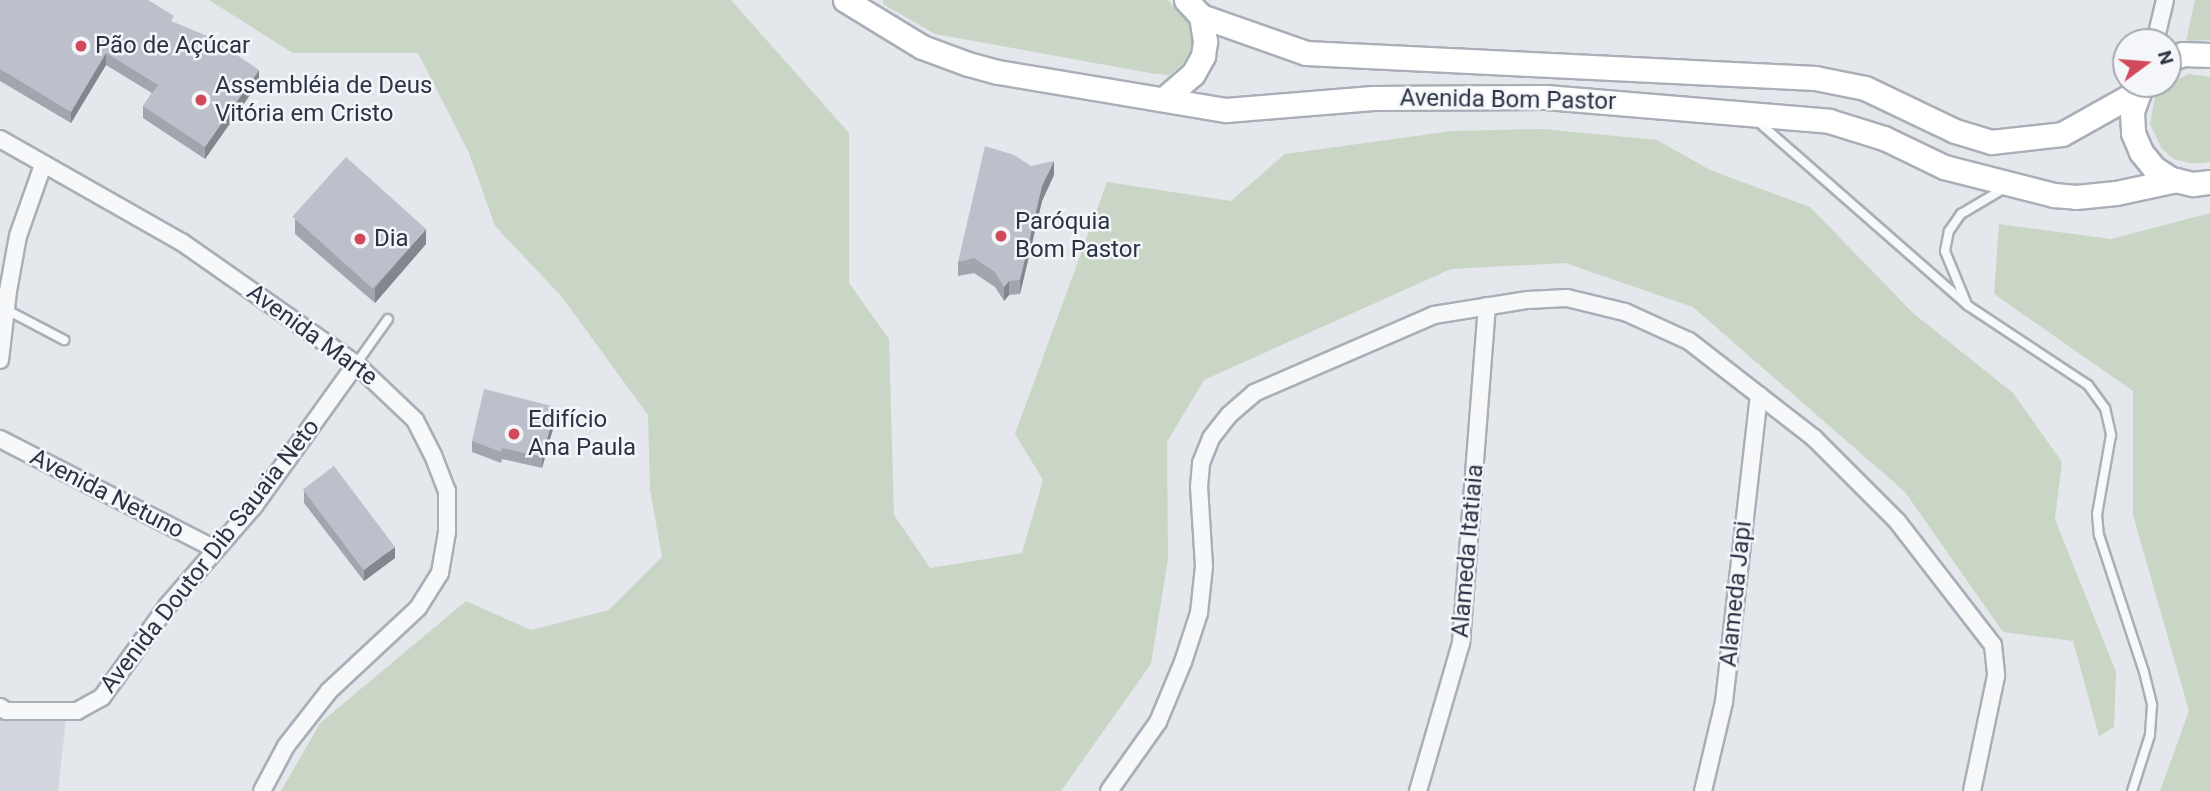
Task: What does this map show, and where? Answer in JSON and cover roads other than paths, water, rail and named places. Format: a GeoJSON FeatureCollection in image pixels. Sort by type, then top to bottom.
{"type":"FeatureCollection","features":[{"type":"Feature","properties":{"kind":"street","name":"Avenida Bom Pastor"},"geometry":{"type":"LineString","coordinates":[[845,0],[874,9],[922,47],[978,67],[1226,110],[1373,98],[1546,97],[1829,121],[1884,138],[1944,167],[2009,185],[2076,197],[2116,194],[2177,180]]}},
{"type":"Feature","properties":{"kind":"street"},"geometry":{"type":"LineString","coordinates":[[2158,28],[2165,0]]}},
{"type":"Feature","properties":{"kind":"street","name":"Avenida Bom Pastor"},"geometry":{"type":"LineString","coordinates":[[1193,8],[1306,53],[1815,78],[1865,88],[1955,131],[1992,142],[2062,134],[2123,98]]}},
{"type":"Feature","properties":{"kind":"street"},"geometry":{"type":"LineString","coordinates":[[1165,98],[1194,74],[1203,57],[1205,41],[1193,8]]}},
{"type":"Feature","properties":{"kind":"street"},"geometry":{"type":"LineString","coordinates":[[2182,54],[2210,55]]}},
{"type":"Feature","properties":{"kind":"street"},"geometry":{"type":"LineString","coordinates":[[2137,98],[2132,112],[2133,133],[2141,152],[2154,168],[2177,180],[2193,184],[2210,182]]}},
{"type":"Feature","properties":{"kind":"street","name":"Avenida Marte"},"geometry":{"type":"LineString","coordinates":[[0,139],[183,243],[356,364],[415,420],[433,455],[447,491],[447,532],[440,573],[418,608],[328,691],[286,746],[262,791]]}},
{"type":"Feature","properties":{"kind":"street"},"geometry":{"type":"LineString","coordinates":[[0,360],[3,308],[19,236],[43,164]]}},
{"type":"Feature","properties":{"kind":"street"},"geometry":{"type":"LineString","coordinates":[[1109,791],[1158,722],[1183,662],[1199,613],[1204,566],[1199,486],[1201,463],[1211,438],[1228,415],[1254,393],[1434,315],[1528,300],[1567,298],[1625,312],[1689,341],[1814,438],[1897,521],[1993,645],[1996,676],[1972,791]]}},
{"type":"Feature","properties":{"kind":"street","name":"Alameda Itatiaia"},"geometry":{"type":"LineString","coordinates":[[1418,791],[1461,643],[1487,306]]}},
{"type":"Feature","properties":{"kind":"street","name":"Avenida Doutor Dib Sauaia Neto"},"geometry":{"type":"LineString","coordinates":[[0,708],[77,711],[102,697],[169,606],[254,506],[356,364]]}},
{"type":"Feature","properties":{"kind":"street","name":"Alameda Japi"},"geometry":{"type":"LineString","coordinates":[[1703,791],[1724,702],[1759,395]]}},
{"type":"Feature","properties":{"kind":"street","name":"Avenida Netuno"},"geometry":{"type":"LineString","coordinates":[[0,439],[215,549]]}},
{"type":"Feature","properties":{"kind":"lane"},"geometry":{"type":"LineString","coordinates":[[1748,113],[1967,305],[2088,384],[2105,408],[2111,435],[2097,514],[2099,535],[2104,557],[2144,672],[2152,705],[2150,735],[2133,791]]}},
{"type":"Feature","properties":{"kind":"lane"},"geometry":{"type":"LineString","coordinates":[[1967,305],[1944,251],[1949,231],[1961,215],[2009,185]]}},
{"type":"Feature","properties":{"kind":"lane"},"geometry":{"type":"LineString","coordinates":[[3,308],[64,340]]}},
{"type":"Feature","properties":{"kind":"lane"},"geometry":{"type":"LineString","coordinates":[[356,364],[387,319]]}},
{"type":"Feature","properties":{"kind":"place","name":"Pão de Açúcar"},"geometry":{"type":"Point","coordinates":[81,46]}},
{"type":"Feature","properties":{"kind":"place","name":"Assembléia de Deus Vitória em Cristo"},"geometry":{"type":"Point","coordinates":[201,100]}},
{"type":"Feature","properties":{"kind":"place","name":"Paróquia Bom Pastor"},"geometry":{"type":"Point","coordinates":[1001,236]}},
{"type":"Feature","properties":{"kind":"place","name":"Dia"},"geometry":{"type":"Point","coordinates":[360,239]}},
{"type":"Feature","properties":{"kind":"place","name":"Edifício Ana Paula"},"geometry":{"type":"Point","coordinates":[514,434]}}]}
